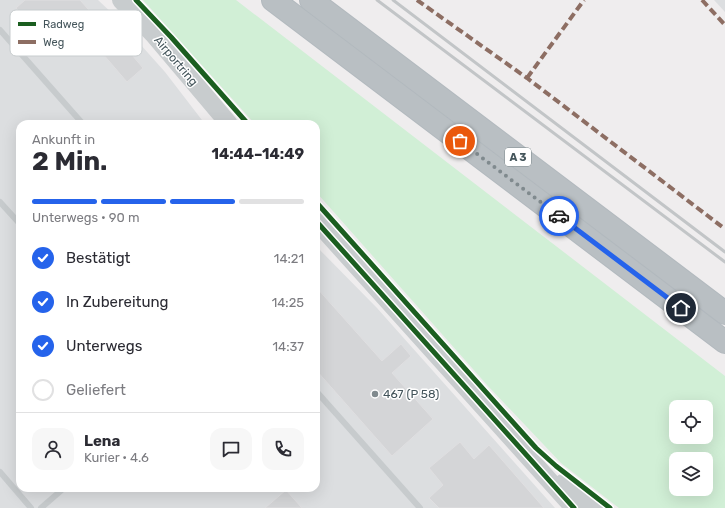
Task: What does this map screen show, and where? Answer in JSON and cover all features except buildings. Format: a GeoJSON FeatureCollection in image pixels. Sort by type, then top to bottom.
{"type":"FeatureCollection","features":[{"type":"Feature","properties":{"kind":"highway","name":"A 3"},"geometry":{"type":"LineString","coordinates":[[273,0],[725,342]]}},
{"type":"Feature","properties":{"kind":"highway","name":"A 3"},"geometry":{"type":"LineString","coordinates":[[311,0],[725,313]]}},
{"type":"Feature","properties":{"kind":"street","name":"Airportring"},"geometry":{"type":"LineString","coordinates":[[120,0],[130,10]]}},
{"type":"Feature","properties":{"kind":"street","name":"Airportring"},"geometry":{"type":"LineString","coordinates":[[142,23],[226,120]]}},
{"type":"Feature","properties":{"kind":"street"},"geometry":{"type":"LineString","coordinates":[[320,225],[574,508]]}},
{"type":"Feature","properties":{"kind":"street"},"geometry":{"type":"LineString","coordinates":[[488,412],[545,468],[594,508]]}},
{"type":"Feature","properties":{"kind":"lane"},"geometry":{"type":"LineString","coordinates":[[0,30],[10,41]]}},
{"type":"Feature","properties":{"kind":"lane"},"geometry":{"type":"LineString","coordinates":[[23,56],[79,120]]}},
{"type":"Feature","properties":{"kind":"lane"},"geometry":{"type":"LineString","coordinates":[[0,202],[16,220]]}},
{"type":"Feature","properties":{"kind":"lane"},"geometry":{"type":"LineString","coordinates":[[320,396],[420,508]]}},
{"type":"Feature","properties":{"kind":"lane"},"geometry":{"type":"LineString","coordinates":[[0,472],[16,491]]}},
{"type":"Feature","properties":{"kind":"lane"},"geometry":{"type":"LineString","coordinates":[[17,492],[31,508]]}},
{"type":"Feature","properties":{"kind":"lane"},"geometry":{"type":"LineString","coordinates":[[42,508],[60,492]]}},
{"type":"Feature","properties":{"kind":"shaded area"},"geometry":{"type":"Polygon","coordinates":[[[0,0],[98,0],[109,10],[10,10],[10,56],[142,56],[142,46],[165,72],[202,120],[16,120],[16,492],[320,492],[320,250],[377,308],[555,508],[0,508],[0,0]]]}},
{"type":"Feature","properties":{"kind":"shaded area"},"geometry":{"type":"Polygon","coordinates":[[[714,0],[725,0],[725,12],[714,0]]]}},
{"type":"Feature","properties":{"kind":"green space"},"geometry":{"type":"Polygon","coordinates":[[[143,0],[236,0],[725,376],[725,508],[619,508],[561,463],[488,386],[320,197],[320,120],[251,120],[143,0]]]}},
{"type":"Feature","properties":{"kind":"railway"},"geometry":{"type":"LineString","coordinates":[[377,0],[725,262]]}},
{"type":"Feature","properties":{"kind":"railway"},"geometry":{"type":"LineString","coordinates":[[393,0],[725,252]]}},
{"type":"Feature","properties":{"kind":"marked path"},"geometry":{"type":"LineString","coordinates":[[417,0],[527,78],[725,229]]}},
{"type":"Feature","properties":{"kind":"marked path"},"geometry":{"type":"LineString","coordinates":[[527,78],[584,0]]}},
{"type":"Feature","properties":{"kind":"marked path"},"geometry":{"type":"LineString","coordinates":[[702,0],[725,25]]}},
{"type":"Feature","properties":{"kind":"cycle path"},"geometry":{"type":"LineString","coordinates":[[136,0],[244,120]]}},
{"type":"Feature","properties":{"kind":"cycle path"},"geometry":{"type":"LineString","coordinates":[[320,206],[536,448],[556,466],[610,508]]}},
{"type":"Feature","properties":{"kind":"cycle path"},"geometry":{"type":"LineString","coordinates":[[320,225],[574,508]]}},
{"type":"Feature","properties":{"kind":"way so far"},"geometry":{"type":"LineString","coordinates":[[460,141],[559,216]]}},
{"type":"Feature","properties":{"kind":"place","name":"467 (P 58)"},"geometry":{"type":"Point","coordinates":[375,394]}},
{"type":"Feature","properties":{"kind":"route"},"geometry":{"type":"LineString","coordinates":[[559,216],[681,308]]}}]}
